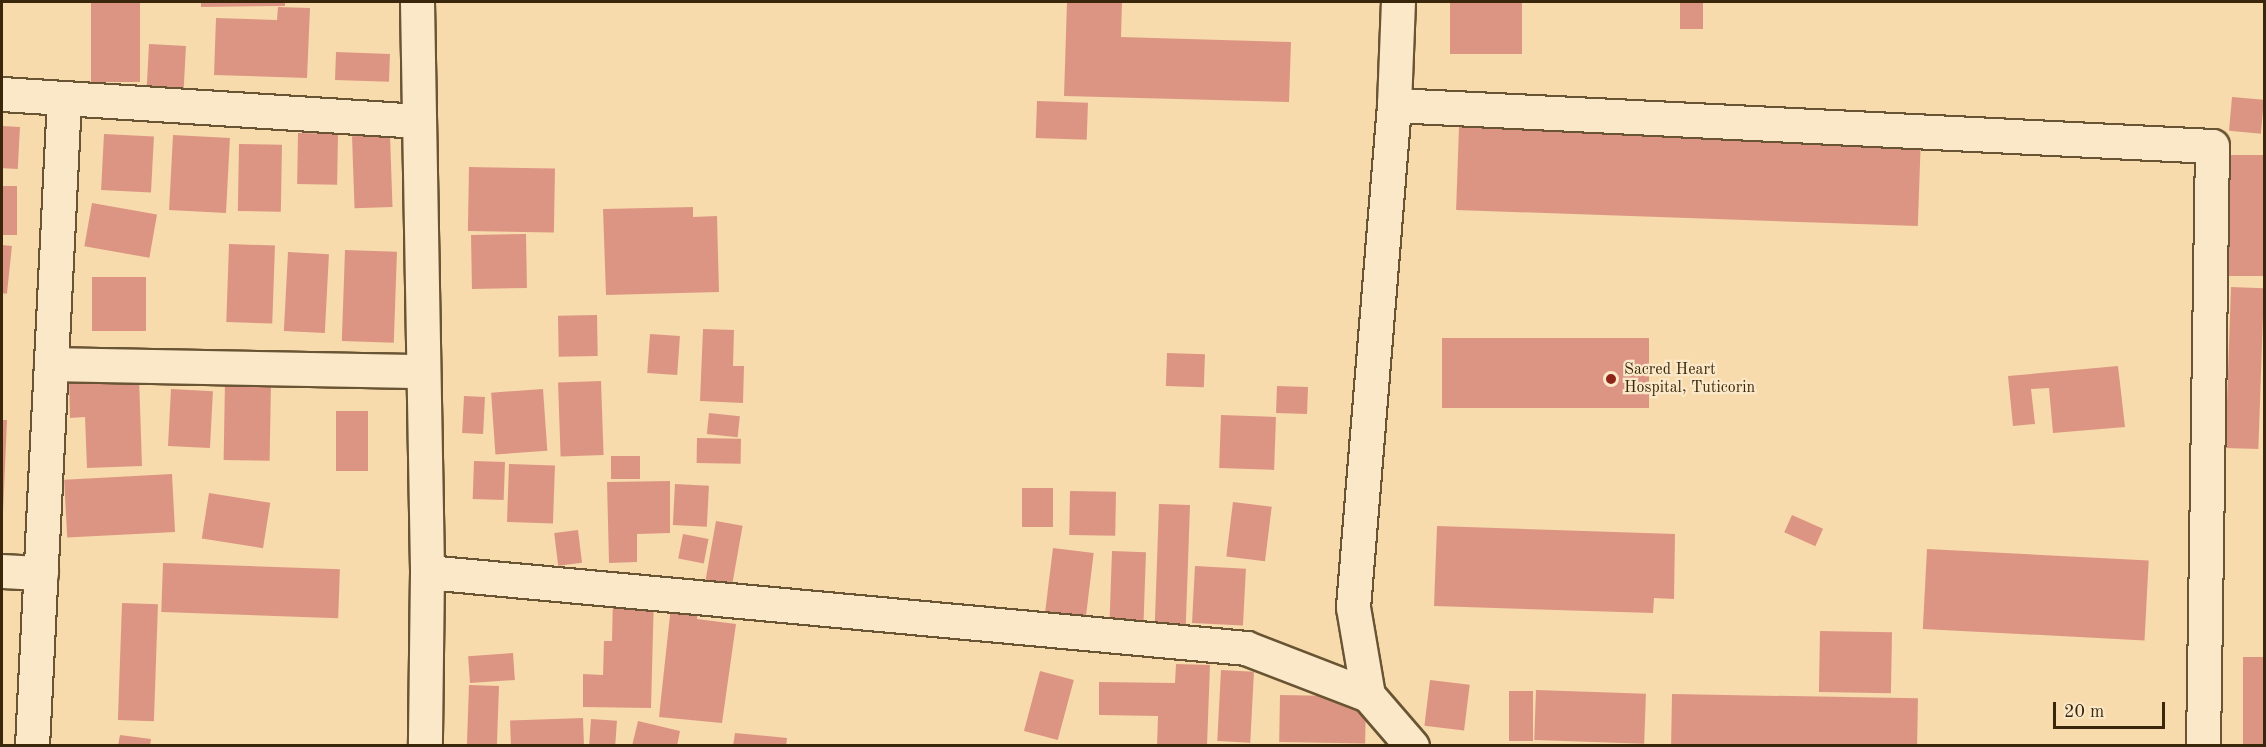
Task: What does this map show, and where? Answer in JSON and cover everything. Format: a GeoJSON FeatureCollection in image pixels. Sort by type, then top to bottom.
{"type":"FeatureCollection","features":[{"type":"Feature","properties":{"kind":"street"},"geometry":{"type":"LineString","coordinates":[[417,2],[427,572],[425,746]]}},
{"type":"Feature","properties":{"kind":"street"},"geometry":{"type":"LineString","coordinates":[[1368,694],[1353,607],[1394,105],[1398,2]]}},
{"type":"Feature","properties":{"kind":"street"},"geometry":{"type":"LineString","coordinates":[[2,94],[418,121]]}},
{"type":"Feature","properties":{"kind":"street"},"geometry":{"type":"LineString","coordinates":[[32,746],[64,98]]}},
{"type":"Feature","properties":{"kind":"street"},"geometry":{"type":"LineString","coordinates":[[1394,105],[2212,146],[2202,746]]}},
{"type":"Feature","properties":{"kind":"street"},"geometry":{"type":"LineString","coordinates":[[51,364],[423,371]]}},
{"type":"Feature","properties":{"kind":"street"},"geometry":{"type":"LineString","coordinates":[[2,571],[41,573]]}},
{"type":"Feature","properties":{"kind":"street"},"geometry":{"type":"LineString","coordinates":[[427,572],[1246,648],[1368,694],[1412,746]]}},
{"type":"Feature","properties":{"kind":"building"},"geometry":{"type":"Polygon","coordinates":[[[91,2],[140,2],[140,82],[91,82],[91,2]]]}},
{"type":"Feature","properties":{"kind":"building"},"geometry":{"type":"Polygon","coordinates":[[[201,2],[285,2],[285,6],[201,7],[201,2]]]}},
{"type":"Feature","properties":{"kind":"building"},"geometry":{"type":"Polygon","coordinates":[[[1067,2],[1122,2],[1121,37],[1291,42],[1289,102],[1064,96],[1067,2]]]}},
{"type":"Feature","properties":{"kind":"building"},"geometry":{"type":"Polygon","coordinates":[[[1450,2],[1522,2],[1522,54],[1450,54],[1450,2]]]}},
{"type":"Feature","properties":{"kind":"building"},"geometry":{"type":"Polygon","coordinates":[[[1680,2],[1703,2],[1703,29],[1680,29],[1680,2]]]}},
{"type":"Feature","properties":{"kind":"building"},"geometry":{"type":"Polygon","coordinates":[[[278,7],[310,8],[307,78],[214,75],[216,18],[277,20],[278,7]]]}},
{"type":"Feature","properties":{"kind":"building"},"geometry":{"type":"Polygon","coordinates":[[[149,44],[186,46],[184,92],[147,90],[149,44]]]}},
{"type":"Feature","properties":{"kind":"building"},"geometry":{"type":"Polygon","coordinates":[[[336,52],[390,54],[389,82],[335,80],[336,52]]]}},
{"type":"Feature","properties":{"kind":"building"},"geometry":{"type":"Polygon","coordinates":[[[2232,97],[2264,100],[2261,134],[2229,131],[2232,97]]]}},
{"type":"Feature","properties":{"kind":"building"},"geometry":{"type":"Polygon","coordinates":[[[1037,101],[1088,103],[1087,140],[1036,138],[1037,101]]]}},
{"type":"Feature","properties":{"kind":"building"},"geometry":{"type":"Polygon","coordinates":[[[2,126],[20,127],[18,169],[2,168],[2,126]]]}},
{"type":"Feature","properties":{"kind":"building"},"geometry":{"type":"Polygon","coordinates":[[[1459,127],[1921,143],[1918,226],[1456,210],[1459,127]]]}},
{"type":"Feature","properties":{"kind":"building"},"geometry":{"type":"Polygon","coordinates":[[[298,133],[338,134],[337,185],[297,184],[298,133]]]}},
{"type":"Feature","properties":{"kind":"building"},"geometry":{"type":"Polygon","coordinates":[[[104,134],[154,137],[151,193],[101,190],[104,134]]]}},
{"type":"Feature","properties":{"kind":"building"},"geometry":{"type":"Polygon","coordinates":[[[173,135],[230,138],[226,213],[169,210],[173,135]]]}},
{"type":"Feature","properties":{"kind":"building"},"geometry":{"type":"Polygon","coordinates":[[[390,135],[393,207],[355,208],[352,136],[390,135]]]}},
{"type":"Feature","properties":{"kind":"building"},"geometry":{"type":"Polygon","coordinates":[[[239,144],[282,145],[281,212],[238,211],[239,144]]]}},
{"type":"Feature","properties":{"kind":"building"},"geometry":{"type":"Polygon","coordinates":[[[2229,155],[2264,155],[2264,276],[2229,276],[2229,155]]]}},
{"type":"Feature","properties":{"kind":"building"},"geometry":{"type":"Polygon","coordinates":[[[469,167],[555,169],[554,232],[468,231],[469,167]]]}},
{"type":"Feature","properties":{"kind":"building"},"geometry":{"type":"Polygon","coordinates":[[[2,186],[17,186],[17,235],[2,235],[2,186]]]}},
{"type":"Feature","properties":{"kind":"building"},"geometry":{"type":"Polygon","coordinates":[[[92,203],[157,214],[149,258],[84,246],[92,203]]]}},
{"type":"Feature","properties":{"kind":"building"},"geometry":{"type":"Polygon","coordinates":[[[693,207],[693,217],[717,216],[719,292],[606,295],[603,209],[693,207]]]}},
{"type":"Feature","properties":{"kind":"building"},"geometry":{"type":"Polygon","coordinates":[[[526,234],[527,288],[472,289],[471,235],[526,234]]]}},
{"type":"Feature","properties":{"kind":"building"},"geometry":{"type":"Polygon","coordinates":[[[229,244],[275,246],[272,324],[226,322],[229,244]]]}},
{"type":"Feature","properties":{"kind":"building"},"geometry":{"type":"Polygon","coordinates":[[[2,245],[12,246],[7,294],[2,293],[2,245]]]}},
{"type":"Feature","properties":{"kind":"building"},"geometry":{"type":"Polygon","coordinates":[[[345,250],[397,252],[394,343],[342,341],[345,250]]]}},
{"type":"Feature","properties":{"kind":"building"},"geometry":{"type":"Polygon","coordinates":[[[288,252],[329,254],[325,333],[284,331],[288,252]]]}},
{"type":"Feature","properties":{"kind":"building"},"geometry":{"type":"Polygon","coordinates":[[[92,277],[146,277],[146,331],[92,331],[92,277]]]}},
{"type":"Feature","properties":{"kind":"building"},"geometry":{"type":"Polygon","coordinates":[[[2231,287],[2264,288],[2258,449],[2225,448],[2231,287]]]}},
{"type":"Feature","properties":{"kind":"building"},"geometry":{"type":"Polygon","coordinates":[[[597,315],[598,356],[559,357],[558,316],[597,315]]]}},
{"type":"Feature","properties":{"kind":"building"},"geometry":{"type":"Polygon","coordinates":[[[703,329],[734,330],[733,366],[744,366],[743,403],[700,401],[703,329]]]}},
{"type":"Feature","properties":{"kind":"building"},"geometry":{"type":"Polygon","coordinates":[[[650,334],[680,336],[677,375],[647,373],[650,334]]]}},
{"type":"Feature","properties":{"kind":"building"},"geometry":{"type":"Polygon","coordinates":[[[1442,338],[1649,338],[1649,408],[1442,408],[1442,338]]]}},
{"type":"Feature","properties":{"kind":"building"},"geometry":{"type":"Polygon","coordinates":[[[1167,353],[1205,354],[1204,387],[1166,386],[1167,353]]]}},
{"type":"Feature","properties":{"kind":"building"},"geometry":{"type":"Polygon","coordinates":[[[2118,366],[2125,427],[2053,433],[2049,388],[2031,389],[2035,424],[2013,426],[2008,376],[2118,366]]]}},
{"type":"Feature","properties":{"kind":"building"},"geometry":{"type":"Polygon","coordinates":[[[139,377],[142,466],[87,468],[85,417],[70,418],[69,379],[139,377]]]}},
{"type":"Feature","properties":{"kind":"building"},"geometry":{"type":"Polygon","coordinates":[[[225,381],[271,382],[270,461],[224,460],[225,381]]]}},
{"type":"Feature","properties":{"kind":"building"},"geometry":{"type":"Polygon","coordinates":[[[601,381],[604,455],[561,456],[558,383],[601,381]]]}},
{"type":"Feature","properties":{"kind":"building"},"geometry":{"type":"Polygon","coordinates":[[[1277,386],[1308,387],[1307,414],[1276,413],[1277,386]]]}},
{"type":"Feature","properties":{"kind":"building"},"geometry":{"type":"Polygon","coordinates":[[[171,389],[213,391],[210,448],[168,446],[171,389]]]}},
{"type":"Feature","properties":{"kind":"building"},"geometry":{"type":"Polygon","coordinates":[[[543,389],[547,451],[495,454],[491,393],[543,389]]]}},
{"type":"Feature","properties":{"kind":"building"},"geometry":{"type":"Polygon","coordinates":[[[464,396],[485,397],[483,434],[462,433],[464,396]]]}},
{"type":"Feature","properties":{"kind":"building"},"geometry":{"type":"Polygon","coordinates":[[[336,411],[368,411],[368,471],[336,471],[336,411]]]}},
{"type":"Feature","properties":{"kind":"building"},"geometry":{"type":"Polygon","coordinates":[[[709,413],[740,416],[738,437],[707,434],[709,413]]]}},
{"type":"Feature","properties":{"kind":"building"},"geometry":{"type":"Polygon","coordinates":[[[1221,415],[1276,417],[1274,470],[1219,468],[1221,415]]]}},
{"type":"Feature","properties":{"kind":"building"},"geometry":{"type":"Polygon","coordinates":[[[2,420],[7,420],[3,513],[2,512],[2,420]]]}},
{"type":"Feature","properties":{"kind":"building"},"geometry":{"type":"Polygon","coordinates":[[[697,438],[741,439],[741,464],[697,463],[697,438]]]}},
{"type":"Feature","properties":{"kind":"building"},"geometry":{"type":"Polygon","coordinates":[[[611,456],[640,456],[640,479],[611,479],[611,456]]]}},
{"type":"Feature","properties":{"kind":"building"},"geometry":{"type":"Polygon","coordinates":[[[474,461],[505,462],[504,500],[473,499],[474,461]]]}},
{"type":"Feature","properties":{"kind":"building"},"geometry":{"type":"Polygon","coordinates":[[[509,464],[555,466],[553,524],[507,522],[509,464]]]}},
{"type":"Feature","properties":{"kind":"building"},"geometry":{"type":"Polygon","coordinates":[[[172,474],[175,532],[67,538],[64,480],[172,474]]]}},
{"type":"Feature","properties":{"kind":"building"},"geometry":{"type":"Polygon","coordinates":[[[670,481],[670,533],[637,534],[637,562],[609,563],[607,482],[670,481]]]}},
{"type":"Feature","properties":{"kind":"building"},"geometry":{"type":"Polygon","coordinates":[[[675,484],[709,486],[707,527],[673,525],[675,484]]]}},
{"type":"Feature","properties":{"kind":"building"},"geometry":{"type":"Polygon","coordinates":[[[1022,488],[1053,488],[1053,527],[1022,527],[1022,488]]]}},
{"type":"Feature","properties":{"kind":"building"},"geometry":{"type":"Polygon","coordinates":[[[1070,491],[1116,492],[1115,536],[1069,535],[1070,491]]]}},
{"type":"Feature","properties":{"kind":"building"},"geometry":{"type":"Polygon","coordinates":[[[209,493],[270,503],[263,548],[202,538],[209,493]]]}},
{"type":"Feature","properties":{"kind":"building"},"geometry":{"type":"Polygon","coordinates":[[[1233,502],[1272,507],[1265,561],[1226,557],[1233,502]]]}},
{"type":"Feature","properties":{"kind":"building"},"geometry":{"type":"Polygon","coordinates":[[[1159,504],[1190,505],[1186,631],[1155,630],[1159,504]]]}},
{"type":"Feature","properties":{"kind":"building"},"geometry":{"type":"Polygon","coordinates":[[[1792,515],[1823,529],[1815,546],[1784,532],[1792,515]]]}},
{"type":"Feature","properties":{"kind":"building"},"geometry":{"type":"Polygon","coordinates":[[[716,521],[743,526],[732,586],[705,581],[716,521]]]}},
{"type":"Feature","properties":{"kind":"building"},"geometry":{"type":"Polygon","coordinates":[[[1437,526],[1675,534],[1674,599],[1654,598],[1653,613],[1434,606],[1437,526]]]}},
{"type":"Feature","properties":{"kind":"building"},"geometry":{"type":"Polygon","coordinates":[[[578,530],[582,563],[558,566],[554,533],[578,530]]]}},
{"type":"Feature","properties":{"kind":"building"},"geometry":{"type":"Polygon","coordinates":[[[683,534],[709,539],[704,564],[678,559],[683,534]]]}},
{"type":"Feature","properties":{"kind":"building"},"geometry":{"type":"Polygon","coordinates":[[[1053,548],[1094,553],[1085,620],[1045,615],[1053,548]]]}},
{"type":"Feature","properties":{"kind":"building"},"geometry":{"type":"Polygon","coordinates":[[[1927,549],[2149,561],[2145,641],[1923,629],[1927,549]]]}},
{"type":"Feature","properties":{"kind":"building"},"geometry":{"type":"Polygon","coordinates":[[[1112,551],[1146,552],[1143,628],[1109,627],[1112,551]]]}},
{"type":"Feature","properties":{"kind":"building"},"geometry":{"type":"Polygon","coordinates":[[[163,563],[340,569],[338,618],[161,612],[163,563]]]}},
{"type":"Feature","properties":{"kind":"building"},"geometry":{"type":"Polygon","coordinates":[[[1195,566],[1246,569],[1243,626],[1192,623],[1195,566]]]}},
{"type":"Feature","properties":{"kind":"building"},"geometry":{"type":"Polygon","coordinates":[[[613,593],[654,594],[651,708],[583,707],[583,674],[603,675],[604,641],[612,641],[613,593]]]}},
{"type":"Feature","properties":{"kind":"building"},"geometry":{"type":"Polygon","coordinates":[[[122,603],[158,604],[154,721],[118,720],[122,603]]]}},
{"type":"Feature","properties":{"kind":"building"},"geometry":{"type":"Polygon","coordinates":[[[671,606],[698,609],[697,619],[736,624],[722,723],[659,717],[671,606]]]}},
{"type":"Feature","properties":{"kind":"building"},"geometry":{"type":"Polygon","coordinates":[[[1820,631],[1892,632],[1891,693],[1819,692],[1820,631]]]}},
{"type":"Feature","properties":{"kind":"building"},"geometry":{"type":"Polygon","coordinates":[[[513,653],[515,680],[470,683],[468,656],[513,653]]]}},
{"type":"Feature","properties":{"kind":"building"},"geometry":{"type":"Polygon","coordinates":[[[2243,657],[2264,657],[2264,746],[2243,746],[2243,657]]]}},
{"type":"Feature","properties":{"kind":"building"},"geometry":{"type":"Polygon","coordinates":[[[1176,664],[1210,665],[1207,746],[1157,746],[1158,716],[1099,715],[1099,682],[1175,683],[1176,664]]]}},
{"type":"Feature","properties":{"kind":"building"},"geometry":{"type":"Polygon","coordinates":[[[1221,670],[1254,672],[1250,743],[1217,741],[1221,670]]]}},
{"type":"Feature","properties":{"kind":"building"},"geometry":{"type":"Polygon","coordinates":[[[1040,671],[1074,680],[1058,740],[1024,731],[1040,671]]]}},
{"type":"Feature","properties":{"kind":"building"},"geometry":{"type":"Polygon","coordinates":[[[1430,680],[1470,685],[1464,731],[1424,726],[1430,680]]]}},
{"type":"Feature","properties":{"kind":"building"},"geometry":{"type":"Polygon","coordinates":[[[469,685],[499,686],[497,746],[467,746],[469,685]]]}},
{"type":"Feature","properties":{"kind":"building"},"geometry":{"type":"Polygon","coordinates":[[[1536,690],[1646,694],[1644,744],[1534,740],[1536,690]]]}},
{"type":"Feature","properties":{"kind":"building"},"geometry":{"type":"Polygon","coordinates":[[[1509,691],[1533,691],[1533,741],[1509,741],[1509,691]]]}},
{"type":"Feature","properties":{"kind":"building"},"geometry":{"type":"Polygon","coordinates":[[[1672,694],[1918,698],[1917,746],[1671,746],[1672,694]]]}},
{"type":"Feature","properties":{"kind":"building"},"geometry":{"type":"Polygon","coordinates":[[[1280,695],[1366,697],[1365,743],[1279,742],[1280,695]]]}},
{"type":"Feature","properties":{"kind":"building"},"geometry":{"type":"Polygon","coordinates":[[[583,718],[584,746],[511,746],[510,721],[583,718]]]}},
{"type":"Feature","properties":{"kind":"building"},"geometry":{"type":"Polygon","coordinates":[[[591,719],[617,721],[615,746],[589,746],[591,719]]]}},
{"type":"Feature","properties":{"kind":"building"},"geometry":{"type":"Polygon","coordinates":[[[638,721],[680,731],[677,746],[632,746],[638,721]]]}},
{"type":"Feature","properties":{"kind":"building"},"geometry":{"type":"Polygon","coordinates":[[[735,733],[787,738],[786,746],[733,746],[735,733]]]}},
{"type":"Feature","properties":{"kind":"building"},"geometry":{"type":"Polygon","coordinates":[[[120,735],[151,739],[150,746],[118,746],[120,735]]]}},
{"type":"Feature","properties":{"kind":"place","name":"Sacred Heart Hospital, Tuticorin"},"geometry":{"type":"Point","coordinates":[1611,379]}}]}
